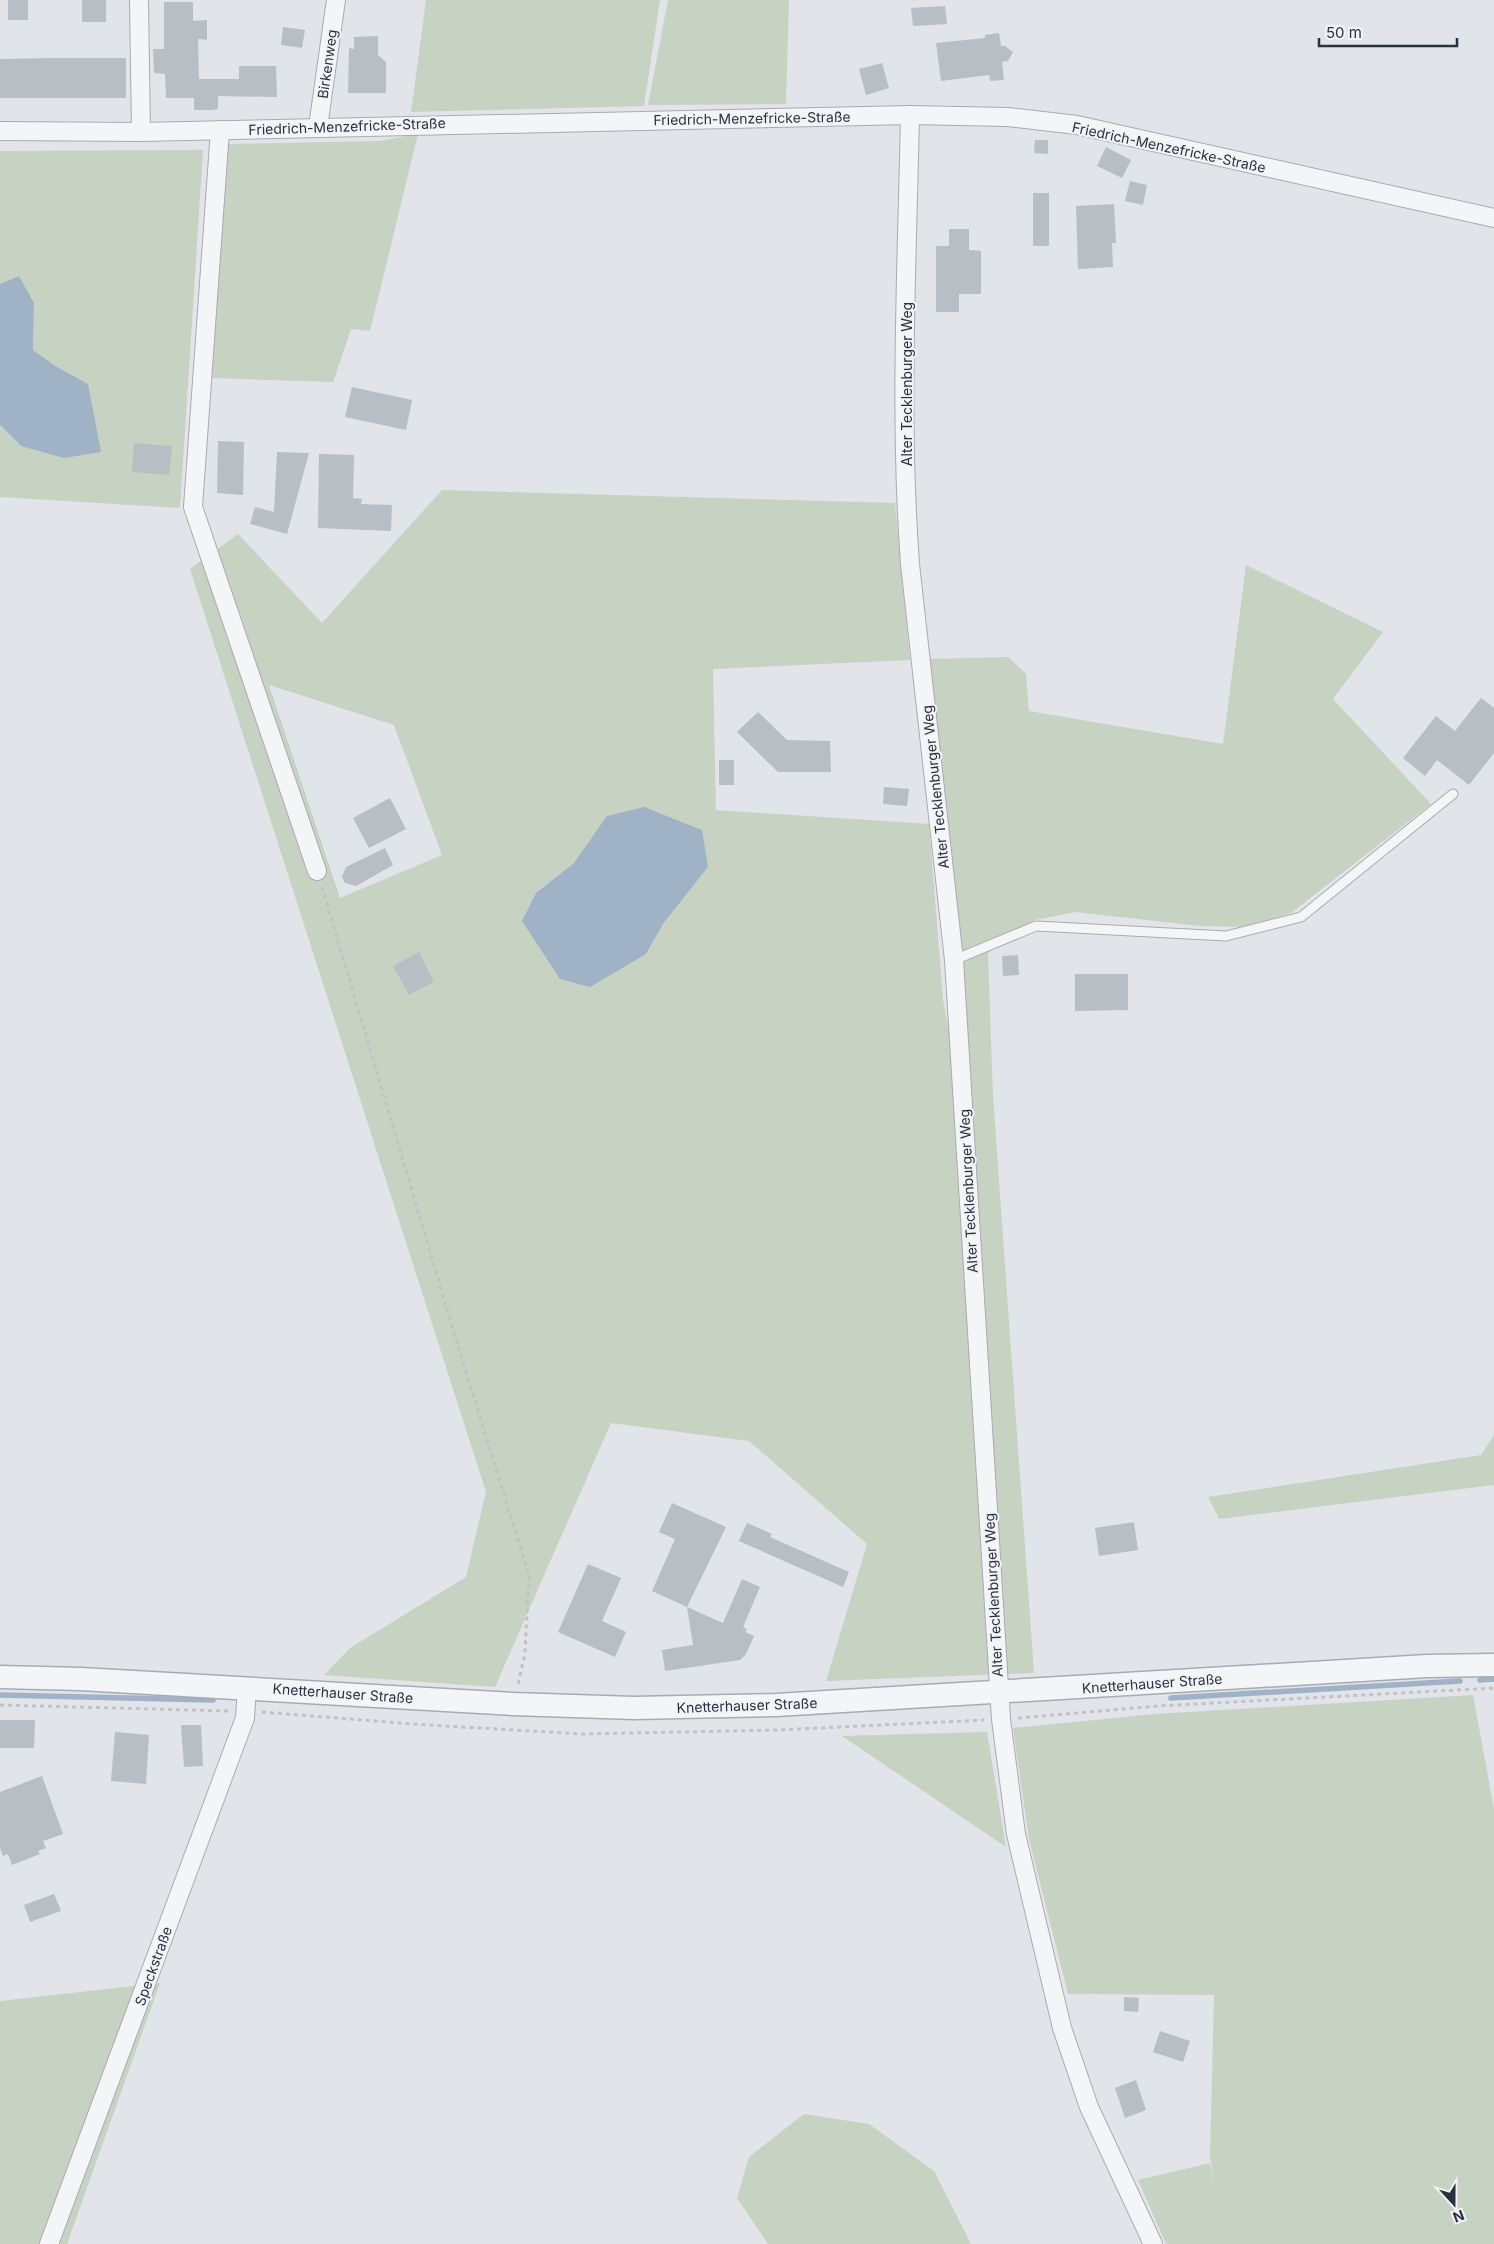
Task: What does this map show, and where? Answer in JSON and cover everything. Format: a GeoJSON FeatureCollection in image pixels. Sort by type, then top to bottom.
{"type":"FeatureCollection","features":[{"type":"Feature","properties":{"kind":"street"},"geometry":{"type":"LineString","coordinates":[[139,0],[141,132]]}},
{"type":"Feature","properties":{"kind":"street","name":"Birkenweg"},"geometry":{"type":"LineString","coordinates":[[318,128],[336,0]]}},
{"type":"Feature","properties":{"kind":"street","name":"Friedrich-Menzefricke-Straße"},"geometry":{"type":"LineString","coordinates":[[0,131],[141,132],[910,115],[1008,117],[1077,125],[1494,218]]}},
{"type":"Feature","properties":{"kind":"street","name":"Alter Tecklenburger Weg"},"geometry":{"type":"LineString","coordinates":[[910,115],[905,502],[910,564],[954,960],[999,1693],[1016,1834],[1062,2028],[1089,2107],[1153,2244]]}},
{"type":"Feature","properties":{"kind":"street"},"geometry":{"type":"LineString","coordinates":[[220,130],[193,507],[317,872]]}},
{"type":"Feature","properties":{"kind":"street","name":"Knetterhauser Straße"},"geometry":{"type":"LineString","coordinates":[[0,1677],[81,1678],[513,1704],[634,1708],[776,1705],[999,1693],[1417,1666],[1494,1665]]}},
{"type":"Feature","properties":{"kind":"street","name":"Speckstraße"},"geometry":{"type":"LineString","coordinates":[[49,2244],[247,1711],[247,1687]]}},
{"type":"Feature","properties":{"kind":"lane"},"geometry":{"type":"LineString","coordinates":[[954,960],[1036,926],[1226,936],[1301,917],[1453,794]]}},
{"type":"Feature","properties":{"kind":"path"},"geometry":{"type":"LineString","coordinates":[[0,1705],[247,1711],[512,1730],[513,1704],[525,1653],[529,1575],[458,1346],[317,872]]}},
{"type":"Feature","properties":{"kind":"green space"},"geometry":{"type":"Polygon","coordinates":[[[426,0],[660,0],[644,106],[411,112],[426,0]]]}},
{"type":"Feature","properties":{"kind":"green space"},"geometry":{"type":"Polygon","coordinates":[[[668,0],[789,0],[786,104],[648,105],[668,0]]]}},
{"type":"Feature","properties":{"kind":"green space"},"geometry":{"type":"Polygon","coordinates":[[[418,134],[370,331],[351,329],[333,382],[212,378],[228,144],[380,141],[418,134]]]}},
{"type":"Feature","properties":{"kind":"green space"},"geometry":{"type":"Polygon","coordinates":[[[203,150],[180,508],[0,497],[0,425],[21,446],[57,367],[33,350],[34,303],[19,277],[0,284],[0,151],[203,150]]]}},
{"type":"Feature","properties":{"kind":"green space"},"geometry":{"type":"Polygon","coordinates":[[[442,490],[895,503],[910,660],[713,669],[716,810],[929,824],[943,999],[950,1038],[929,659],[1008,657],[1026,674],[1029,711],[1223,744],[1246,565],[1383,632],[1333,699],[1431,804],[1291,913],[1243,927],[1200,926],[1075,912],[1035,920],[988,952],[993,1096],[1034,1673],[826,1681],[867,1544],[749,1441],[611,1423],[495,1687],[324,1675],[350,1648],[466,1577],[486,1492],[190,569],[238,534],[322,623],[442,490]],[[269,685],[340,898],[442,855],[394,725],[269,685]],[[574,863],[536,893],[646,954],[663,924],[708,867],[574,863]]]}},
{"type":"Feature","properties":{"kind":"green space"},"geometry":{"type":"Polygon","coordinates":[[[1494,1435],[1494,1485],[1219,1519],[1208,1497],[1481,1455],[1494,1435]]]}},
{"type":"Feature","properties":{"kind":"green space"},"geometry":{"type":"Polygon","coordinates":[[[1473,1695],[1494,1809],[1494,2244],[1166,2244],[1138,2180],[1210,2163],[1214,2187],[1210,2156],[1214,1995],[1068,1994],[1029,1839],[1013,1728],[1155,1714],[1473,1695]]]}},
{"type":"Feature","properties":{"kind":"green space"},"geometry":{"type":"Polygon","coordinates":[[[987,1732],[1006,1847],[842,1736],[987,1732]]]}},
{"type":"Feature","properties":{"kind":"green space"},"geometry":{"type":"Polygon","coordinates":[[[160,1983],[67,2244],[0,2244],[0,2001],[160,1983]]]}},
{"type":"Feature","properties":{"kind":"green space"},"geometry":{"type":"Polygon","coordinates":[[[804,2114],[869,2124],[934,2171],[971,2244],[768,2244],[737,2198],[749,2157],[804,2114]]]}},
{"type":"Feature","properties":{"kind":"water"},"geometry":{"type":"Polygon","coordinates":[[[19,276],[34,303],[33,350],[57,367],[88,384],[101,452],[64,458],[21,446],[0,425],[0,284],[19,276]]]}},
{"type":"Feature","properties":{"kind":"water"},"geometry":{"type":"Polygon","coordinates":[[[644,807],[702,830],[708,867],[663,924],[646,954],[590,987],[560,979],[522,921],[536,893],[574,863],[607,816],[644,807]]]}},
{"type":"Feature","properties":{"kind":"building"},"geometry":{"type":"Polygon","coordinates":[[[8,0],[28,0],[28,20],[8,20],[8,0]]]}},
{"type":"Feature","properties":{"kind":"building"},"geometry":{"type":"Polygon","coordinates":[[[82,0],[106,0],[106,22],[82,22],[82,0]]]}},
{"type":"Feature","properties":{"kind":"building"},"geometry":{"type":"Polygon","coordinates":[[[164,2],[193,2],[193,21],[207,20],[207,40],[198,39],[199,79],[239,79],[239,66],[276,66],[277,97],[218,96],[218,109],[211,110],[194,110],[194,98],[166,98],[165,74],[154,73],[153,49],[164,49],[164,2]]]}},
{"type":"Feature","properties":{"kind":"building"},"geometry":{"type":"Polygon","coordinates":[[[945,6],[947,24],[913,26],[911,8],[945,6]]]}},
{"type":"Feature","properties":{"kind":"building"},"geometry":{"type":"Polygon","coordinates":[[[283,27],[305,30],[302,48],[281,45],[283,27]]]}},
{"type":"Feature","properties":{"kind":"building"},"geometry":{"type":"Polygon","coordinates":[[[999,33],[1001,46],[1005,46],[1013,52],[1008,61],[1002,62],[1004,80],[990,81],[989,75],[941,81],[936,43],[985,38],[985,35],[999,33]]]}},
{"type":"Feature","properties":{"kind":"building"},"geometry":{"type":"Polygon","coordinates":[[[378,36],[378,55],[386,62],[386,93],[348,93],[349,48],[354,49],[354,37],[378,36]]]}},
{"type":"Feature","properties":{"kind":"building"},"geometry":{"type":"Polygon","coordinates":[[[126,58],[126,98],[0,98],[0,59],[126,58]]]}},
{"type":"Feature","properties":{"kind":"building"},"geometry":{"type":"Polygon","coordinates":[[[882,63],[889,88],[866,95],[859,69],[882,63]]]}},
{"type":"Feature","properties":{"kind":"building"},"geometry":{"type":"Polygon","coordinates":[[[1035,140],[1048,140],[1048,154],[1034,153],[1035,140]]]}},
{"type":"Feature","properties":{"kind":"building"},"geometry":{"type":"Polygon","coordinates":[[[1106,147],[1131,160],[1122,178],[1097,166],[1106,147]]]}},
{"type":"Feature","properties":{"kind":"building"},"geometry":{"type":"Polygon","coordinates":[[[1130,181],[1147,185],[1143,205],[1125,201],[1130,181]]]}},
{"type":"Feature","properties":{"kind":"building"},"geometry":{"type":"Polygon","coordinates":[[[1033,193],[1049,193],[1049,246],[1033,246],[1033,193]]]}},
{"type":"Feature","properties":{"kind":"building"},"geometry":{"type":"Polygon","coordinates":[[[1114,204],[1116,243],[1112,243],[1113,267],[1078,269],[1076,206],[1114,204]]]}},
{"type":"Feature","properties":{"kind":"building"},"geometry":{"type":"Polygon","coordinates":[[[949,229],[969,229],[969,250],[981,251],[981,294],[959,294],[959,312],[936,312],[936,246],[949,246],[949,229]]]}},
{"type":"Feature","properties":{"kind":"building"},"geometry":{"type":"Polygon","coordinates":[[[352,387],[412,400],[406,430],[345,417],[352,387]]]}},
{"type":"Feature","properties":{"kind":"building"},"geometry":{"type":"Polygon","coordinates":[[[218,441],[244,442],[243,495],[217,493],[218,441]]]}},
{"type":"Feature","properties":{"kind":"building"},"geometry":{"type":"Polygon","coordinates":[[[134,443],[172,446],[169,475],[132,472],[134,443]]]}},
{"type":"Feature","properties":{"kind":"building"},"geometry":{"type":"Polygon","coordinates":[[[277,452],[309,453],[287,534],[250,524],[255,507],[274,512],[277,452]]]}},
{"type":"Feature","properties":{"kind":"building"},"geometry":{"type":"Polygon","coordinates":[[[319,454],[354,455],[353,498],[362,499],[361,504],[392,505],[391,531],[318,528],[319,454]]]}},
{"type":"Feature","properties":{"kind":"building"},"geometry":{"type":"Polygon","coordinates":[[[1481,698],[1494,708],[1494,753],[1469,785],[1437,760],[1425,776],[1403,758],[1436,716],[1455,731],[1481,698]]]}},
{"type":"Feature","properties":{"kind":"building"},"geometry":{"type":"Polygon","coordinates":[[[758,712],[787,740],[830,741],[831,772],[778,772],[737,732],[758,712]]]}},
{"type":"Feature","properties":{"kind":"building"},"geometry":{"type":"Polygon","coordinates":[[[719,760],[734,760],[734,785],[719,785],[719,760]]]}},
{"type":"Feature","properties":{"kind":"building"},"geometry":{"type":"Polygon","coordinates":[[[884,787],[909,789],[907,806],[883,804],[884,787]]]}},
{"type":"Feature","properties":{"kind":"building"},"geometry":{"type":"Polygon","coordinates":[[[390,798],[406,829],[369,848],[353,818],[390,798]]]}},
{"type":"Feature","properties":{"kind":"building"},"geometry":{"type":"Polygon","coordinates":[[[385,848],[393,865],[356,886],[345,883],[342,877],[346,867],[385,848]]]}},
{"type":"Feature","properties":{"kind":"building"},"geometry":{"type":"Polygon","coordinates":[[[419,952],[434,982],[409,995],[393,966],[419,952]]]}},
{"type":"Feature","properties":{"kind":"building"},"geometry":{"type":"Polygon","coordinates":[[[1018,955],[1019,975],[1003,976],[1002,956],[1018,955]]]}},
{"type":"Feature","properties":{"kind":"building"},"geometry":{"type":"Polygon","coordinates":[[[1075,974],[1128,974],[1128,1010],[1075,1011],[1075,974]]]}},
{"type":"Feature","properties":{"kind":"building"},"geometry":{"type":"Polygon","coordinates":[[[672,1503],[726,1527],[687,1607],[652,1591],[675,1539],[659,1532],[672,1503]]]}},
{"type":"Feature","properties":{"kind":"building"},"geometry":{"type":"Polygon","coordinates":[[[1134,1522],[1138,1550],[1099,1556],[1095,1528],[1134,1522]]]}},
{"type":"Feature","properties":{"kind":"building"},"geometry":{"type":"Polygon","coordinates":[[[747,1523],[772,1534],[770,1537],[849,1572],[843,1587],[739,1541],[747,1523]]]}},
{"type":"Feature","properties":{"kind":"building"},"geometry":{"type":"Polygon","coordinates":[[[588,1564],[621,1578],[602,1621],[626,1632],[615,1657],[558,1632],[588,1564]]]}},
{"type":"Feature","properties":{"kind":"building"},"geometry":{"type":"Polygon","coordinates":[[[742,1579],[760,1587],[743,1627],[747,1629],[745,1632],[754,1636],[746,1654],[740,1660],[665,1671],[662,1650],[693,1645],[687,1607],[723,1623],[742,1579]]]}},
{"type":"Feature","properties":{"kind":"building"},"geometry":{"type":"Polygon","coordinates":[[[0,1720],[35,1720],[34,1748],[0,1748],[0,1720]]]}},
{"type":"Feature","properties":{"kind":"building"},"geometry":{"type":"Polygon","coordinates":[[[181,1725],[201,1725],[203,1766],[184,1767],[181,1725]]]}},
{"type":"Feature","properties":{"kind":"building"},"geometry":{"type":"Polygon","coordinates":[[[115,1732],[149,1735],[146,1784],[111,1781],[115,1732]]]}},
{"type":"Feature","properties":{"kind":"building"},"geometry":{"type":"Polygon","coordinates":[[[42,1776],[63,1834],[43,1841],[46,1848],[38,1851],[40,1854],[12,1865],[8,1854],[3,1856],[0,1848],[0,1792],[42,1776]]]}},
{"type":"Feature","properties":{"kind":"building"},"geometry":{"type":"Polygon","coordinates":[[[54,1894],[61,1911],[30,1922],[24,1905],[54,1894]]]}},
{"type":"Feature","properties":{"kind":"building"},"geometry":{"type":"Polygon","coordinates":[[[1124,1997],[1139,1998],[1138,2012],[1124,2011],[1124,1997]]]}},
{"type":"Feature","properties":{"kind":"building"},"geometry":{"type":"Polygon","coordinates":[[[1160,2031],[1190,2041],[1183,2062],[1153,2052],[1160,2031]]]}},
{"type":"Feature","properties":{"kind":"building"},"geometry":{"type":"Polygon","coordinates":[[[1136,2080],[1146,2110],[1125,2118],[1115,2088],[1136,2080]]]}},
{"type":"Feature","properties":{"kind":"waterway"},"geometry":{"type":"LineString","coordinates":[[1480,1680],[1494,1679]]}},
{"type":"Feature","properties":{"kind":"waterway"},"geometry":{"type":"LineString","coordinates":[[1171,1698],[1460,1681]]}},
{"type":"Feature","properties":{"kind":"waterway"},"geometry":{"type":"LineString","coordinates":[[0,1695],[213,1700]]}}]}
